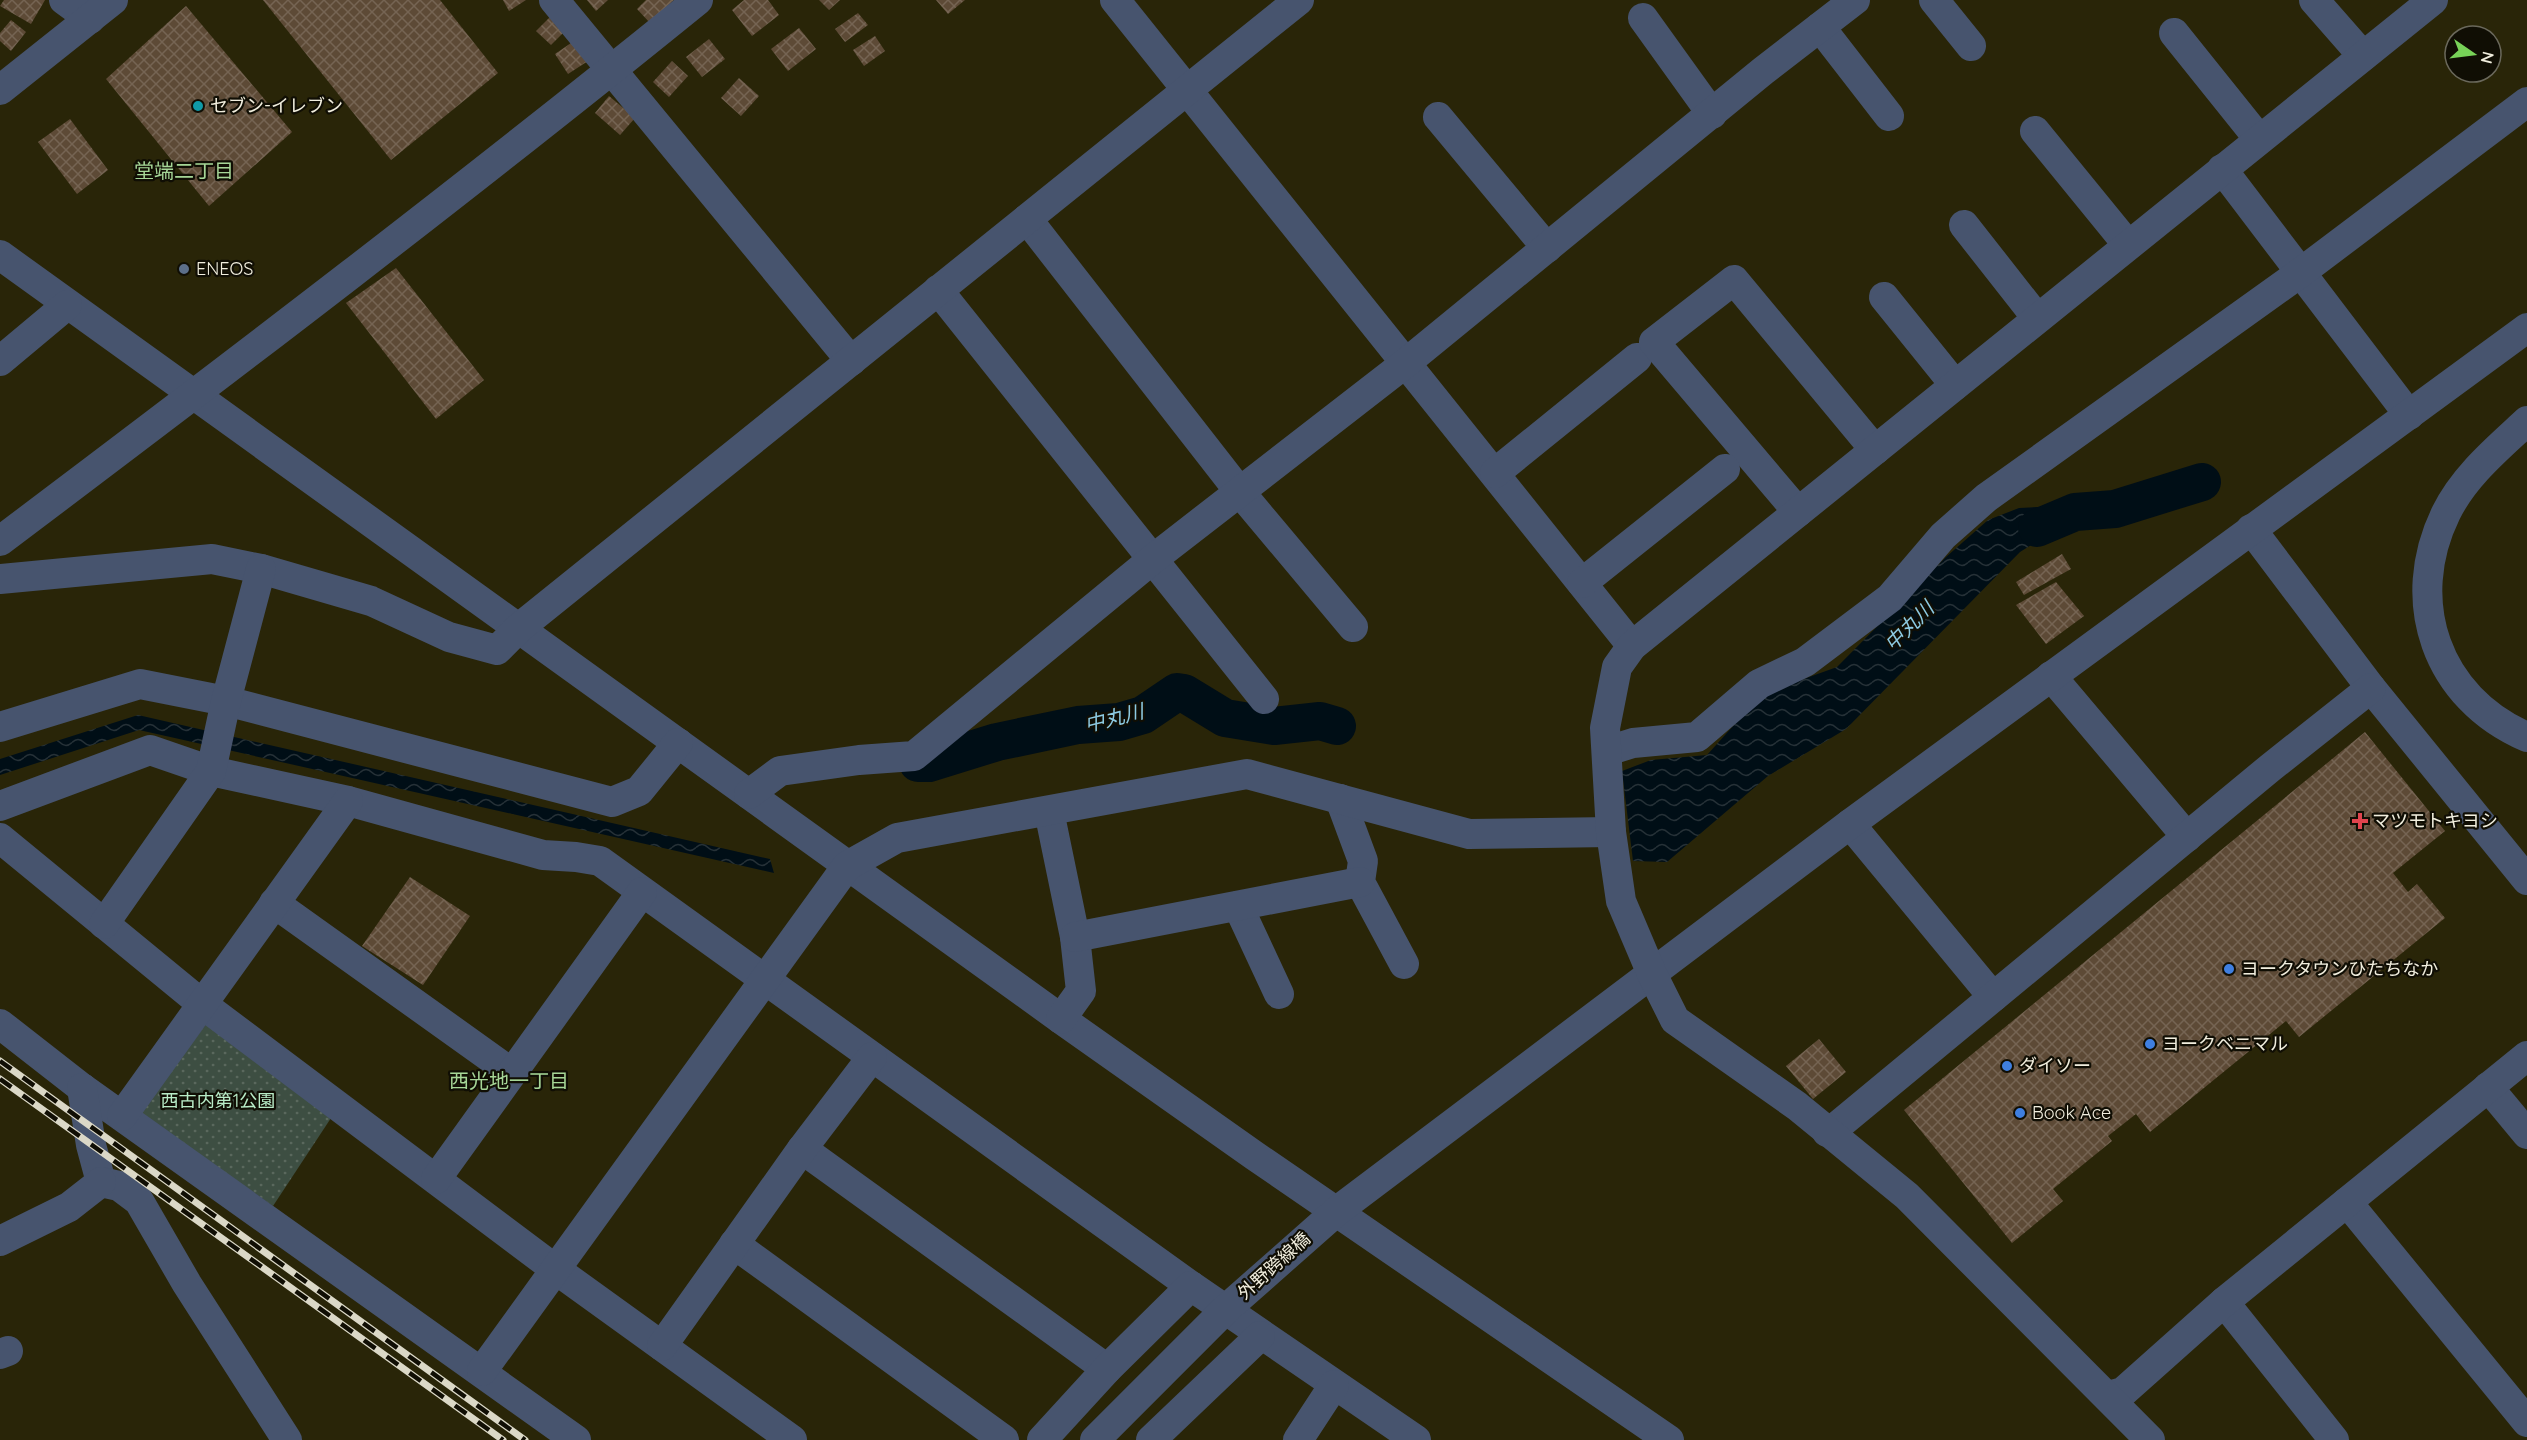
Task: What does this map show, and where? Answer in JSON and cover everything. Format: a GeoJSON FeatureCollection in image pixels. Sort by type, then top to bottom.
{"type":"FeatureCollection","features":[{"type":"Feature","properties":{"kind":"street"},"geometry":{"type":"LineString","coordinates":[[64,0],[90,19]]}},
{"type":"Feature","properties":{"kind":"street"},"geometry":{"type":"LineString","coordinates":[[0,90],[113,0]]}},
{"type":"Feature","properties":{"kind":"street"},"geometry":{"type":"LineString","coordinates":[[554,0],[851,361]]}},
{"type":"Feature","properties":{"kind":"street"},"geometry":{"type":"LineString","coordinates":[[0,541],[195,394],[611,71],[698,0]]}},
{"type":"Feature","properties":{"kind":"street"},"geometry":{"type":"LineString","coordinates":[[1115,0],[1632,646]]}},
{"type":"Feature","properties":{"kind":"street"},"geometry":{"type":"LineString","coordinates":[[0,579],[212,559],[261,568],[371,601],[449,637],[497,650],[519,628],[1299,0]]}},
{"type":"Feature","properties":{"kind":"street"},"geometry":{"type":"LineString","coordinates":[[749,794],[780,771],[859,760],[914,756],[1153,559],[1407,362],[1855,0]]}},
{"type":"Feature","properties":{"kind":"street"},"geometry":{"type":"LineString","coordinates":[[1934,0],[1971,46]]}},
{"type":"Feature","properties":{"kind":"street"},"geometry":{"type":"LineString","coordinates":[[2314,0],[2363,56]]}},
{"type":"Feature","properties":{"kind":"street"},"geometry":{"type":"LineString","coordinates":[[2150,1440],[1907,1197],[1797,1106],[1675,1020],[1652,974],[1621,901],[1611,832],[1605,728],[1617,668],[1632,646],[2363,56],[2421,4]]}},
{"type":"Feature","properties":{"kind":"street"},"geometry":{"type":"LineString","coordinates":[[1643,18],[1712,114]]}},
{"type":"Feature","properties":{"kind":"street"},"geometry":{"type":"LineString","coordinates":[[1820,27],[1890,116]]}},
{"type":"Feature","properties":{"kind":"street"},"geometry":{"type":"LineString","coordinates":[[2174,33],[2259,139]]}},
{"type":"Feature","properties":{"kind":"street"},"geometry":{"type":"LineString","coordinates":[[1607,751],[1633,743],[1697,737],[1759,684],[1805,662],[1890,598],[1943,536],[1986,498],[2300,273],[2527,102]]}},
{"type":"Feature","properties":{"kind":"street"},"geometry":{"type":"LineString","coordinates":[[1438,117],[1547,248]]}},
{"type":"Feature","properties":{"kind":"street"},"geometry":{"type":"LineString","coordinates":[[2035,131],[2128,244]]}},
{"type":"Feature","properties":{"kind":"street"},"geometry":{"type":"LineString","coordinates":[[2222,169],[2409,415]]}},
{"type":"Feature","properties":{"kind":"street"},"geometry":{"type":"LineString","coordinates":[[1027,219],[1239,491],[1353,627]]}},
{"type":"Feature","properties":{"kind":"street"},"geometry":{"type":"LineString","coordinates":[[1964,225],[2037,318]]}},
{"type":"Feature","properties":{"kind":"street"},"geometry":{"type":"LineString","coordinates":[[0,255],[1061,1019],[1669,1440]]}},
{"type":"Feature","properties":{"kind":"street"},"geometry":{"type":"LineString","coordinates":[[1798,512],[1654,342],[1734,280],[1875,450]]}},
{"type":"Feature","properties":{"kind":"street"},"geometry":{"type":"LineString","coordinates":[[938,290],[1264,699]]}},
{"type":"Feature","properties":{"kind":"street"},"geometry":{"type":"LineString","coordinates":[[1884,297],[1955,385]]}},
{"type":"Feature","properties":{"kind":"street"},"geometry":{"type":"LineString","coordinates":[[0,361],[67,305]]}},
{"type":"Feature","properties":{"kind":"street","name":"外野跨線橋"},"geometry":{"type":"LineString","coordinates":[[1095,1440],[1219,1316],[1337,1211],[1850,824],[2527,328]]}},
{"type":"Feature","properties":{"kind":"street"},"geometry":{"type":"LineString","coordinates":[[1495,473],[1637,358]]}},
{"type":"Feature","properties":{"kind":"street"},"geometry":{"type":"LineString","coordinates":[[2527,421],[2480,465],[2447,511],[2431,549],[2426,580],[2427,608],[2434,641],[2449,671],[2477,706],[2496,721],[2527,737]]}},
{"type":"Feature","properties":{"kind":"street"},"geometry":{"type":"LineString","coordinates":[[1582,583],[1725,469]]}},
{"type":"Feature","properties":{"kind":"street"},"geometry":{"type":"LineString","coordinates":[[2251,530],[2371,688],[2527,880]]}},
{"type":"Feature","properties":{"kind":"street"},"geometry":{"type":"LineString","coordinates":[[104,924],[211,771],[226,701],[261,568]]}},
{"type":"Feature","properties":{"kind":"street"},"geometry":{"type":"LineString","coordinates":[[2051,676],[2187,837]]}},
{"type":"Feature","properties":{"kind":"street"},"geometry":{"type":"LineString","coordinates":[[0,727],[140,684],[226,701],[612,802],[639,791],[678,743]]}},
{"type":"Feature","properties":{"kind":"street"},"geometry":{"type":"LineString","coordinates":[[1827,1132],[1835,1128],[2371,688]]}},
{"type":"Feature","properties":{"kind":"street"},"geometry":{"type":"LineString","coordinates":[[0,806],[150,750],[211,771],[348,801],[543,855],[600,861],[1191,1286],[1219,1316],[1260,1336],[1416,1440]]}},
{"type":"Feature","properties":{"kind":"street"},"geometry":{"type":"LineString","coordinates":[[482,1371],[847,866],[897,838],[1247,774],[1469,834],[1611,832]]}},
{"type":"Feature","properties":{"kind":"street"},"geometry":{"type":"LineString","coordinates":[[1340,799],[1363,861],[1360,882],[1404,964]]}},
{"type":"Feature","properties":{"kind":"street"},"geometry":{"type":"LineString","coordinates":[[122,1116],[348,801]]}},
{"type":"Feature","properties":{"kind":"street"},"geometry":{"type":"LineString","coordinates":[[1049,811],[1075,937],[1081,991],[1061,1019]]}},
{"type":"Feature","properties":{"kind":"street"},"geometry":{"type":"LineString","coordinates":[[1850,824],[1993,997]]}},
{"type":"Feature","properties":{"kind":"street"},"geometry":{"type":"LineString","coordinates":[[0,838],[202,1004],[555,1269],[792,1440]]}},
{"type":"Feature","properties":{"kind":"street"},"geometry":{"type":"LineString","coordinates":[[1075,937],[1360,882]]}},
{"type":"Feature","properties":{"kind":"street"},"geometry":{"type":"LineString","coordinates":[[436,1179],[642,892]]}},
{"type":"Feature","properties":{"kind":"street"},"geometry":{"type":"LineString","coordinates":[[274,903],[512,1073]]}},
{"type":"Feature","properties":{"kind":"street"},"geometry":{"type":"LineString","coordinates":[[1238,906],[1279,994]]}},
{"type":"Feature","properties":{"kind":"street"},"geometry":{"type":"LineString","coordinates":[[0,1024],[82,1088],[576,1440]]}},
{"type":"Feature","properties":{"kind":"street"},"geometry":{"type":"LineString","coordinates":[[2108,1396],[2123,1392],[2224,1302],[2527,1056]]}},
{"type":"Feature","properties":{"kind":"street"},"geometry":{"type":"LineString","coordinates":[[662,1346],[802,1149],[872,1057]]}},
{"type":"Feature","properties":{"kind":"street"},"geometry":{"type":"LineString","coordinates":[[2488,1087],[2527,1134]]}},
{"type":"Feature","properties":{"kind":"street"},"geometry":{"type":"LineString","coordinates":[[82,1088],[91,1145],[101,1182]]}},
{"type":"Feature","properties":{"kind":"street"},"geometry":{"type":"LineString","coordinates":[[802,1149],[1107,1369]]}},
{"type":"Feature","properties":{"kind":"street"},"geometry":{"type":"LineString","coordinates":[[0,1241],[69,1207],[101,1182]]}},
{"type":"Feature","properties":{"kind":"street"},"geometry":{"type":"LineString","coordinates":[[101,1182],[119,1186],[139,1202],[187,1284],[287,1440]]}},
{"type":"Feature","properties":{"kind":"street"},"geometry":{"type":"LineString","coordinates":[[2347,1203],[2527,1422]]}},
{"type":"Feature","properties":{"kind":"street"},"geometry":{"type":"LineString","coordinates":[[734,1244],[1004,1440]]}},
{"type":"Feature","properties":{"kind":"street"},"geometry":{"type":"LineString","coordinates":[[1042,1440],[1107,1369],[1191,1286]]}},
{"type":"Feature","properties":{"kind":"street"},"geometry":{"type":"LineString","coordinates":[[2224,1302],[2334,1440]]}},
{"type":"Feature","properties":{"kind":"street"},"geometry":{"type":"LineString","coordinates":[[1151,1440],[1260,1336]]}},
{"type":"Feature","properties":{"kind":"street"},"geometry":{"type":"LineString","coordinates":[[1298,1440],[1334,1385]]}},
{"type":"Feature","properties":{"kind":"green space","name":"西古内第1公園"},"geometry":{"type":"Polygon","coordinates":[[[207,1023],[331,1118],[273,1206],[139,1113],[207,1023]]]}},
{"type":"Feature","properties":{"kind":"water"},"geometry":{"type":"Polygon","coordinates":[[[2059,506],[2086,511],[2020,552],[1846,729],[1768,776],[1667,862],[1633,861],[1622,771],[1651,760],[1707,755],[1762,694],[1837,667],[1946,557],[1988,520],[2019,508],[2059,506]]]}},
{"type":"Feature","properties":{"kind":"water"},"geometry":{"type":"Polygon","coordinates":[[[138,715],[770,859],[774,873],[139,730],[0,775],[0,759],[138,715]]]}},
{"type":"Feature","properties":{"kind":"building"},"geometry":{"type":"Polygon","coordinates":[[[4,0],[45,0],[31,24],[0,6],[4,0]]]}},
{"type":"Feature","properties":{"kind":"building"},"geometry":{"type":"Polygon","coordinates":[[[263,0],[440,0],[498,73],[391,160],[263,0]]]}},
{"type":"Feature","properties":{"kind":"building"},"geometry":{"type":"Polygon","coordinates":[[[503,0],[526,0],[509,11],[503,0]]]}},
{"type":"Feature","properties":{"kind":"building"},"geometry":{"type":"Polygon","coordinates":[[[587,0],[608,0],[596,11],[587,0]]]}},
{"type":"Feature","properties":{"kind":"building"},"geometry":{"type":"Polygon","coordinates":[[[646,0],[674,0],[650,23],[637,9],[646,0]]]}},
{"type":"Feature","properties":{"kind":"building"},"geometry":{"type":"Polygon","coordinates":[[[744,0],[768,0],[779,15],[752,36],[732,10],[744,0]]]}},
{"type":"Feature","properties":{"kind":"building"},"geometry":{"type":"Polygon","coordinates":[[[819,0],[840,0],[829,10],[819,0]]]}},
{"type":"Feature","properties":{"kind":"building"},"geometry":{"type":"Polygon","coordinates":[[[936,0],[965,0],[948,14],[936,0]]]}},
{"type":"Feature","properties":{"kind":"building","name":"セブン-イレブン"},"geometry":{"type":"Polygon","coordinates":[[[186,6],[292,132],[209,206],[106,79],[186,6]]]}},
{"type":"Feature","properties":{"kind":"building"},"geometry":{"type":"Polygon","coordinates":[[[858,13],[868,25],[845,42],[835,29],[858,13]]]}},
{"type":"Feature","properties":{"kind":"building"},"geometry":{"type":"Polygon","coordinates":[[[553,14],[567,29],[551,45],[536,31],[553,14]]]}},
{"type":"Feature","properties":{"kind":"building"},"geometry":{"type":"Polygon","coordinates":[[[11,20],[26,32],[11,51],[0,41],[0,33],[11,20]]]}},
{"type":"Feature","properties":{"kind":"building"},"geometry":{"type":"Polygon","coordinates":[[[799,28],[816,49],[788,71],[771,49],[799,28]]]}},
{"type":"Feature","properties":{"kind":"building"},"geometry":{"type":"Polygon","coordinates":[[[875,36],[885,51],[864,66],[853,50],[875,36]]]}},
{"type":"Feature","properties":{"kind":"building"},"geometry":{"type":"Polygon","coordinates":[[[709,39],[725,59],[702,77],[686,57],[709,39]]]}},
{"type":"Feature","properties":{"kind":"building"},"geometry":{"type":"Polygon","coordinates":[[[574,41],[588,61],[568,74],[555,54],[574,41]]]}},
{"type":"Feature","properties":{"kind":"building"},"geometry":{"type":"Polygon","coordinates":[[[672,61],[688,76],[669,97],[653,82],[672,61]]]}},
{"type":"Feature","properties":{"kind":"building"},"geometry":{"type":"Polygon","coordinates":[[[739,78],[759,96],[741,116],[721,98],[739,78]]]}},
{"type":"Feature","properties":{"kind":"building"},"geometry":{"type":"Polygon","coordinates":[[[609,96],[635,118],[620,135],[595,113],[609,96]]]}},
{"type":"Feature","properties":{"kind":"building"},"geometry":{"type":"Polygon","coordinates":[[[70,119],[108,170],[77,194],[38,142],[70,119]]]}},
{"type":"Feature","properties":{"kind":"building"},"geometry":{"type":"Polygon","coordinates":[[[396,268],[484,380],[436,419],[346,303],[396,268]]]}},
{"type":"Feature","properties":{"kind":"building"},"geometry":{"type":"Polygon","coordinates":[[[2062,554],[2071,569],[2024,595],[2016,582],[2062,554]]]}},
{"type":"Feature","properties":{"kind":"building"},"geometry":{"type":"Polygon","coordinates":[[[2056,582],[2084,616],[2046,644],[2016,605],[2056,582]]]}},
{"type":"Feature","properties":{"kind":"building","name":"ヨークタウンひたちなか"},"geometry":{"type":"Polygon","coordinates":[[[2365,732],[2445,831],[2393,873],[2408,892],[2417,884],[2445,918],[2299,1037],[2286,1021],[2150,1132],[2136,1114],[2108,1136],[2112,1141],[2053,1189],[2063,1201],[2012,1243],[1904,1110],[2365,732]]]}},
{"type":"Feature","properties":{"kind":"building"},"geometry":{"type":"Polygon","coordinates":[[[410,877],[470,916],[423,985],[362,946],[410,877]]]}},
{"type":"Feature","properties":{"kind":"building"},"geometry":{"type":"Polygon","coordinates":[[[1819,1039],[1846,1072],[1813,1099],[1786,1066],[1819,1039]]]}},
{"type":"Feature","properties":{"kind":"waterway","name":"中丸川"},"geometry":{"type":"LineString","coordinates":[[2037,528],[2075,512],[2115,509],[2202,482]]}},
{"type":"Feature","properties":{"kind":"waterway","name":"中丸川"},"geometry":{"type":"LineString","coordinates":[[918,763],[929,763],[997,742],[1078,725],[1119,722],[1143,715],[1177,692],[1184,693],[1225,718],[1274,726],[1320,721],[1337,726]]}},
{"type":"Feature","properties":{"kind":"railway"},"geometry":{"type":"LineString","coordinates":[[0,1061],[525,1440]]}},
{"type":"Feature","properties":{"kind":"railway"},"geometry":{"type":"LineString","coordinates":[[0,1079],[503,1440]]}},
{"type":"Feature","properties":{"kind":"place","name":"セブン-イレブン"},"geometry":{"type":"Point","coordinates":[198,106]}},
{"type":"Feature","properties":{"kind":"place","name":"ENEOS"},"geometry":{"type":"Point","coordinates":[184,269]}},
{"type":"Feature","properties":{"kind":"place","name":"マツモトキヨシ"},"geometry":{"type":"Point","coordinates":[2360,821]}},
{"type":"Feature","properties":{"kind":"place","name":"ヨークタウンひたちなか"},"geometry":{"type":"Point","coordinates":[2229,969]}},
{"type":"Feature","properties":{"kind":"place","name":"ヨークベニマル"},"geometry":{"type":"Point","coordinates":[2150,1044]}},
{"type":"Feature","properties":{"kind":"place","name":"ダイソー"},"geometry":{"type":"Point","coordinates":[2007,1066]}},
{"type":"Feature","properties":{"kind":"place","name":"Book Ace"},"geometry":{"type":"Point","coordinates":[2020,1113]}},
{"type":"Feature","properties":{"kind":"district","name":"堂端二丁目"},"geometry":{"type":"Point","coordinates":[184,171]}},
{"type":"Feature","properties":{"kind":"district","name":"西光地一丁目"},"geometry":{"type":"Point","coordinates":[509,1081]}}]}
